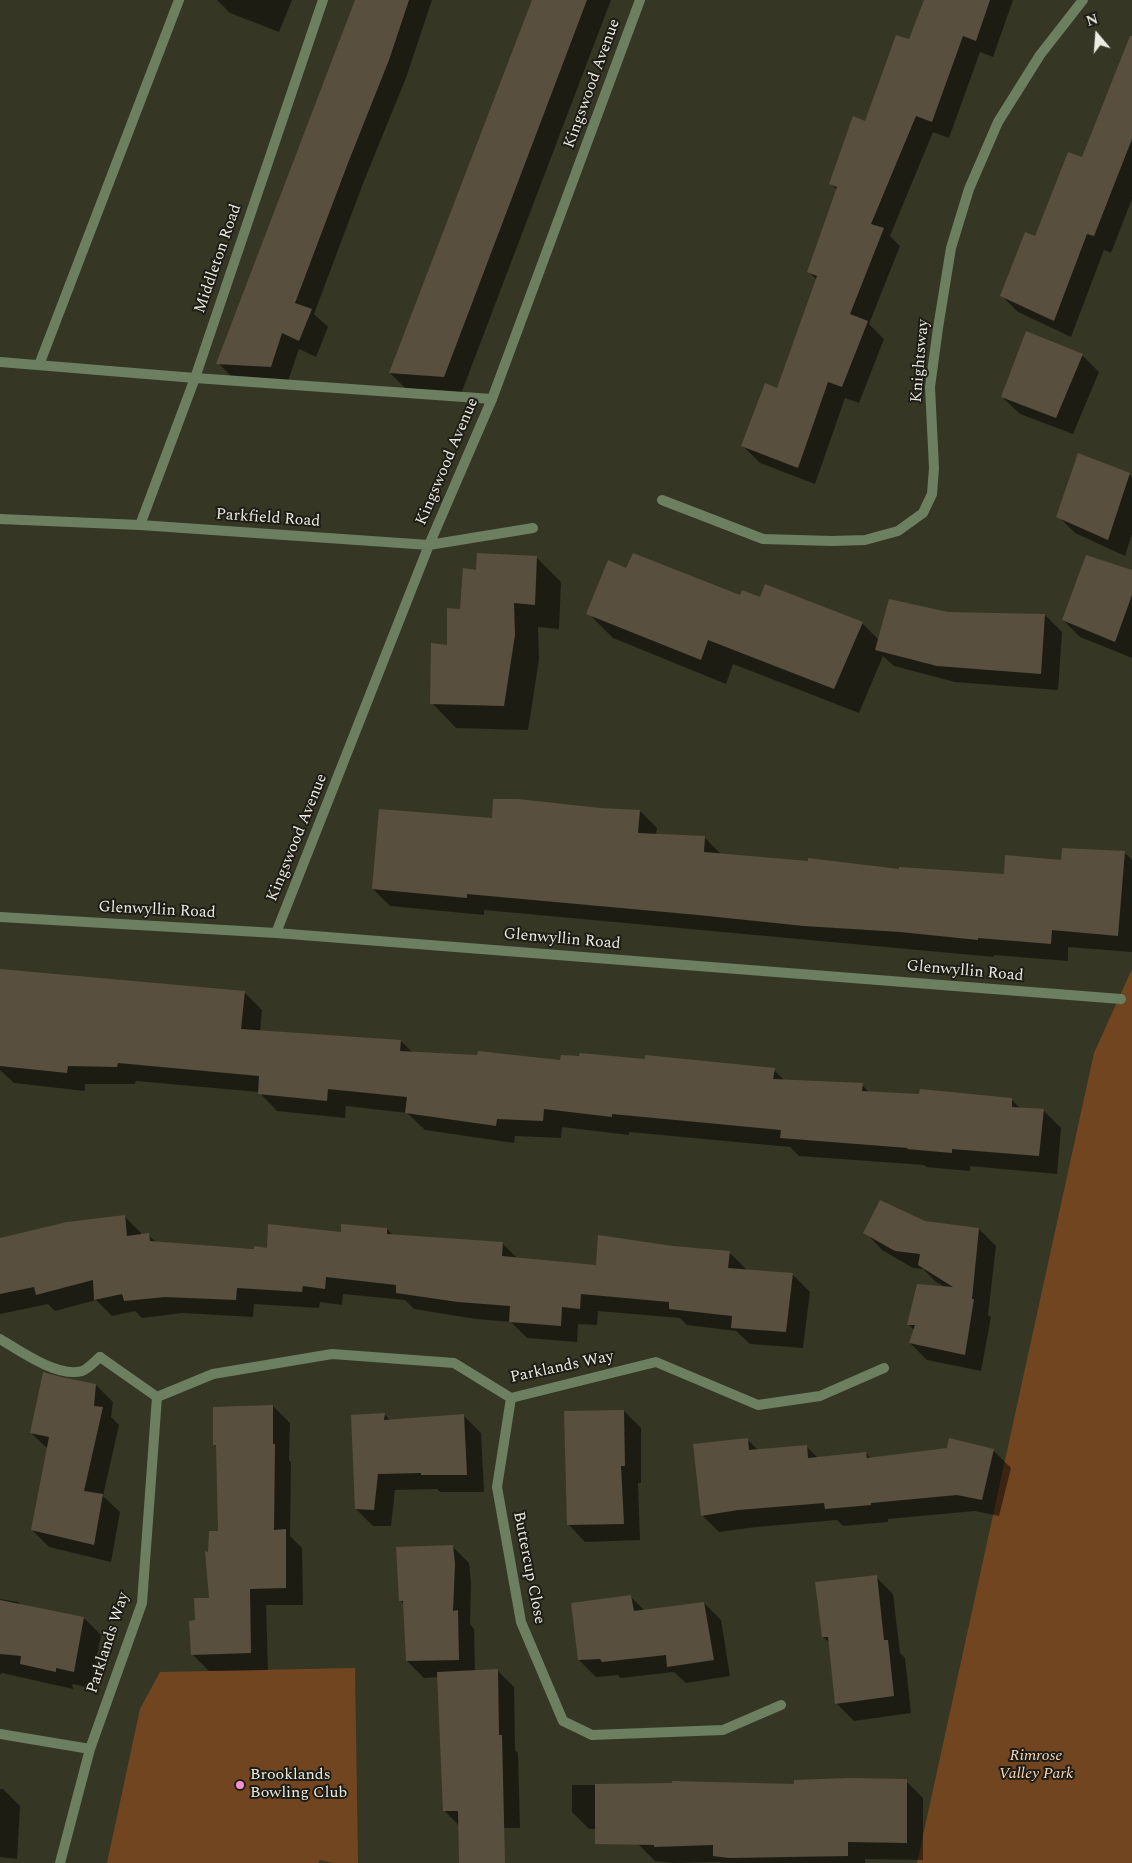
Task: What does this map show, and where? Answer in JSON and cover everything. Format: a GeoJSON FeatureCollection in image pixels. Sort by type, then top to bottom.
{"type":"FeatureCollection","features":[{"type":"Feature","properties":{"kind":"street"},"geometry":{"type":"LineString","coordinates":[[39,365],[179,0]]}},
{"type":"Feature","properties":{"kind":"street","name":"Middleton Road"},"geometry":{"type":"LineString","coordinates":[[140,525],[195,378],[322,0]]}},
{"type":"Feature","properties":{"kind":"street","name":"Kingswood Avenue"},"geometry":{"type":"LineString","coordinates":[[276,933],[429,545],[492,399],[640,0]]}},
{"type":"Feature","properties":{"kind":"street","name":"Knightsway"},"geometry":{"type":"LineString","coordinates":[[662,500],[763,539],[865,540],[898,531],[924,513],[932,494],[934,468],[930,387],[938,328],[951,248],[969,189],[998,122],[1040,55],[1083,0]]}},
{"type":"Feature","properties":{"kind":"street"},"geometry":{"type":"LineString","coordinates":[[0,362],[492,399]]}},
{"type":"Feature","properties":{"kind":"street","name":"Parkfield Road"},"geometry":{"type":"LineString","coordinates":[[0,519],[140,525],[429,545],[534,528]]}},
{"type":"Feature","properties":{"kind":"street","name":"Glenwyllin Road"},"geometry":{"type":"LineString","coordinates":[[0,917],[276,933],[1121,1000]]}},
{"type":"Feature","properties":{"kind":"street"},"geometry":{"type":"LineString","coordinates":[[0,1339],[42,1364],[61,1371],[82,1370],[100,1357],[157,1397]]}},
{"type":"Feature","properties":{"kind":"street","name":"Parklands Way"},"geometry":{"type":"LineString","coordinates":[[60,1863],[90,1749],[142,1603],[157,1397],[213,1374],[332,1354],[454,1364],[511,1398],[656,1362],[758,1405],[820,1396],[884,1368]]}},
{"type":"Feature","properties":{"kind":"street","name":"Buttercup Close"},"geometry":{"type":"LineString","coordinates":[[511,1398],[498,1487],[520,1622],[563,1721],[592,1735],[724,1730],[781,1705]]}},
{"type":"Feature","properties":{"kind":"street"},"geometry":{"type":"LineString","coordinates":[[0,1734],[90,1749]]}},
{"type":"Feature","properties":{"kind":"green space","name":"Rimrose Valley Park"},"geometry":{"type":"Polygon","coordinates":[[[1132,969],[1132,1863],[917,1863],[1094,1053],[1132,969]]]}},
{"type":"Feature","properties":{"kind":"green space","name":"Brooklands Bowling Club"},"geometry":{"type":"Polygon","coordinates":[[[355,1668],[358,1863],[333,1863],[320,1860],[318,1863],[107,1863],[140,1709],[160,1672],[355,1668]]]}},
{"type":"Feature","properties":{"kind":"building"},"geometry":{"type":"Polygon","coordinates":[[[355,0],[409,0],[389,60],[295,303],[312,309],[299,341],[282,333],[271,367],[216,364],[355,0]]]}},
{"type":"Feature","properties":{"kind":"building"},"geometry":{"type":"Polygon","coordinates":[[[532,0],[587,0],[444,377],[389,373],[532,0]]]}},
{"type":"Feature","properties":{"kind":"building"},"geometry":{"type":"Polygon","coordinates":[[[924,0],[990,0],[976,41],[963,36],[932,122],[916,116],[871,224],[884,228],[850,314],[868,321],[842,387],[828,382],[798,468],[741,446],[765,383],[777,388],[817,276],[807,272],[837,187],[829,184],[853,116],[865,121],[896,35],[909,39],[924,0]]]}},
{"type":"Feature","properties":{"kind":"building"},"geometry":{"type":"Polygon","coordinates":[[[1130,36],[1132,36],[1132,139],[1094,236],[1087,234],[1054,321],[1000,296],[1025,232],[1035,236],[1068,152],[1082,157],[1130,36]]]}},
{"type":"Feature","properties":{"kind":"building"},"geometry":{"type":"Polygon","coordinates":[[[1026,331],[1083,354],[1056,418],[1001,397],[1026,331]]]}},
{"type":"Feature","properties":{"kind":"building"},"geometry":{"type":"Polygon","coordinates":[[[1078,453],[1130,473],[1108,540],[1056,517],[1078,453]]]}},
{"type":"Feature","properties":{"kind":"building"},"geometry":{"type":"Polygon","coordinates":[[[477,553],[537,556],[535,605],[514,603],[515,635],[504,706],[430,704],[431,643],[447,645],[447,608],[460,609],[463,568],[476,570],[477,553]]]}},
{"type":"Feature","properties":{"kind":"building"},"geometry":{"type":"Polygon","coordinates":[[[633,553],[740,595],[742,590],[760,597],[765,584],[863,622],[834,689],[708,640],[701,660],[586,614],[608,560],[626,568],[633,553]]]}},
{"type":"Feature","properties":{"kind":"building"},"geometry":{"type":"Polygon","coordinates":[[[1086,555],[1132,570],[1132,595],[1115,642],[1062,620],[1086,555]]]}},
{"type":"Feature","properties":{"kind":"building"},"geometry":{"type":"Polygon","coordinates":[[[889,599],[948,612],[1045,614],[1041,674],[937,666],[875,650],[889,599]]]}},
{"type":"Feature","properties":{"kind":"building"},"geometry":{"type":"Polygon","coordinates":[[[493,799],[518,799],[600,808],[640,810],[638,833],[705,836],[704,852],[808,861],[808,858],[899,869],[899,867],[1004,874],[1005,855],[1061,860],[1062,848],[1125,851],[1118,936],[1052,930],[1051,944],[978,938],[978,940],[900,932],[804,926],[467,894],[467,898],[372,889],[379,809],[492,818],[493,799]]]}},
{"type":"Feature","properties":{"kind":"building"},"geometry":{"type":"Polygon","coordinates":[[[0,969],[245,991],[241,1029],[401,1040],[400,1051],[477,1055],[478,1051],[560,1060],[561,1055],[579,1056],[580,1053],[645,1059],[645,1055],[775,1068],[773,1079],[863,1083],[862,1091],[919,1094],[920,1089],[1012,1098],[1012,1107],[1044,1109],[1039,1156],[952,1149],[952,1153],[780,1138],[781,1130],[612,1114],[612,1117],[544,1109],[543,1121],[497,1119],[496,1126],[405,1113],[407,1097],[328,1089],[327,1101],[258,1094],[259,1076],[118,1063],[117,1067],[68,1066],[67,1073],[0,1066],[0,969]]]}},
{"type":"Feature","properties":{"kind":"building"},"geometry":{"type":"Polygon","coordinates":[[[880,1200],[925,1221],[979,1228],[972,1299],[974,1299],[965,1355],[909,1343],[915,1325],[907,1325],[917,1284],[953,1287],[918,1265],[920,1254],[895,1251],[863,1233],[880,1200]]]}},
{"type":"Feature","properties":{"kind":"building"},"geometry":{"type":"Polygon","coordinates":[[[125,1215],[127,1236],[149,1233],[150,1241],[254,1249],[254,1246],[267,1248],[268,1224],[341,1232],[341,1224],[387,1228],[387,1234],[503,1242],[502,1256],[596,1265],[598,1235],[673,1246],[730,1251],[728,1268],[793,1273],[786,1332],[731,1328],[732,1316],[669,1309],[669,1302],[581,1294],[580,1309],[562,1307],[561,1326],[509,1322],[510,1306],[458,1302],[396,1293],[396,1285],[326,1277],[325,1289],[303,1286],[302,1292],[237,1288],[236,1300],[165,1297],[124,1301],[122,1294],[94,1300],[93,1280],[36,1295],[34,1287],[0,1294],[0,1238],[67,1222],[125,1215]]]}},
{"type":"Feature","properties":{"kind":"building"},"geometry":{"type":"Polygon","coordinates":[[[43,1372],[96,1384],[94,1406],[103,1407],[84,1491],[103,1494],[94,1545],[31,1530],[49,1437],[30,1433],[43,1372]]]}},
{"type":"Feature","properties":{"kind":"building"},"geometry":{"type":"Polygon","coordinates":[[[273,1405],[273,1444],[275,1444],[274,1530],[286,1529],[286,1588],[250,1589],[251,1653],[191,1655],[189,1621],[195,1620],[194,1598],[209,1598],[205,1551],[208,1552],[209,1531],[218,1531],[216,1445],[213,1445],[213,1407],[273,1405]]]}},
{"type":"Feature","properties":{"kind":"building"},"geometry":{"type":"Polygon","coordinates":[[[624,1410],[625,1466],[621,1466],[624,1524],[567,1525],[564,1411],[624,1410]]]}},
{"type":"Feature","properties":{"kind":"building"},"geometry":{"type":"Polygon","coordinates":[[[385,1413],[384,1420],[464,1414],[467,1475],[378,1474],[374,1510],[355,1509],[351,1415],[385,1413]]]}},
{"type":"Feature","properties":{"kind":"building"},"geometry":{"type":"Polygon","coordinates":[[[748,1438],[749,1450],[807,1445],[808,1458],[866,1452],[867,1458],[947,1448],[949,1438],[994,1449],[982,1500],[957,1495],[825,1509],[824,1503],[738,1510],[701,1516],[693,1444],[748,1438]]]}},
{"type":"Feature","properties":{"kind":"building"},"geometry":{"type":"Polygon","coordinates":[[[453,1545],[455,1564],[453,1611],[458,1610],[459,1660],[406,1661],[403,1601],[399,1601],[396,1547],[453,1545]]]}},
{"type":"Feature","properties":{"kind":"building"},"geometry":{"type":"Polygon","coordinates":[[[877,1575],[884,1640],[888,1640],[894,1696],[835,1704],[828,1637],[822,1637],[815,1582],[877,1575]]]}},
{"type":"Feature","properties":{"kind":"building"},"geometry":{"type":"Polygon","coordinates":[[[631,1595],[634,1611],[704,1602],[714,1660],[667,1667],[666,1655],[602,1662],[600,1659],[578,1660],[571,1603],[631,1595]]]}},
{"type":"Feature","properties":{"kind":"building"},"geometry":{"type":"Polygon","coordinates":[[[0,1600],[84,1617],[74,1672],[56,1668],[56,1672],[20,1664],[21,1656],[0,1654],[0,1600]]]}},
{"type":"Feature","properties":{"kind":"building"},"geometry":{"type":"Polygon","coordinates":[[[498,1669],[499,1735],[502,1735],[505,1863],[459,1863],[458,1811],[443,1811],[437,1672],[498,1669]]]}},
{"type":"Feature","properties":{"kind":"building"},"geometry":{"type":"Polygon","coordinates":[[[849,1778],[907,1779],[907,1843],[848,1842],[848,1856],[729,1858],[713,1856],[713,1845],[654,1847],[654,1845],[595,1844],[595,1784],[672,1783],[672,1781],[794,1784],[794,1780],[849,1778]]]}},
{"type":"Feature","properties":{"kind":"place","name":"Brooklands Bowling Club"},"geometry":{"type":"Point","coordinates":[240,1785]}}]}
